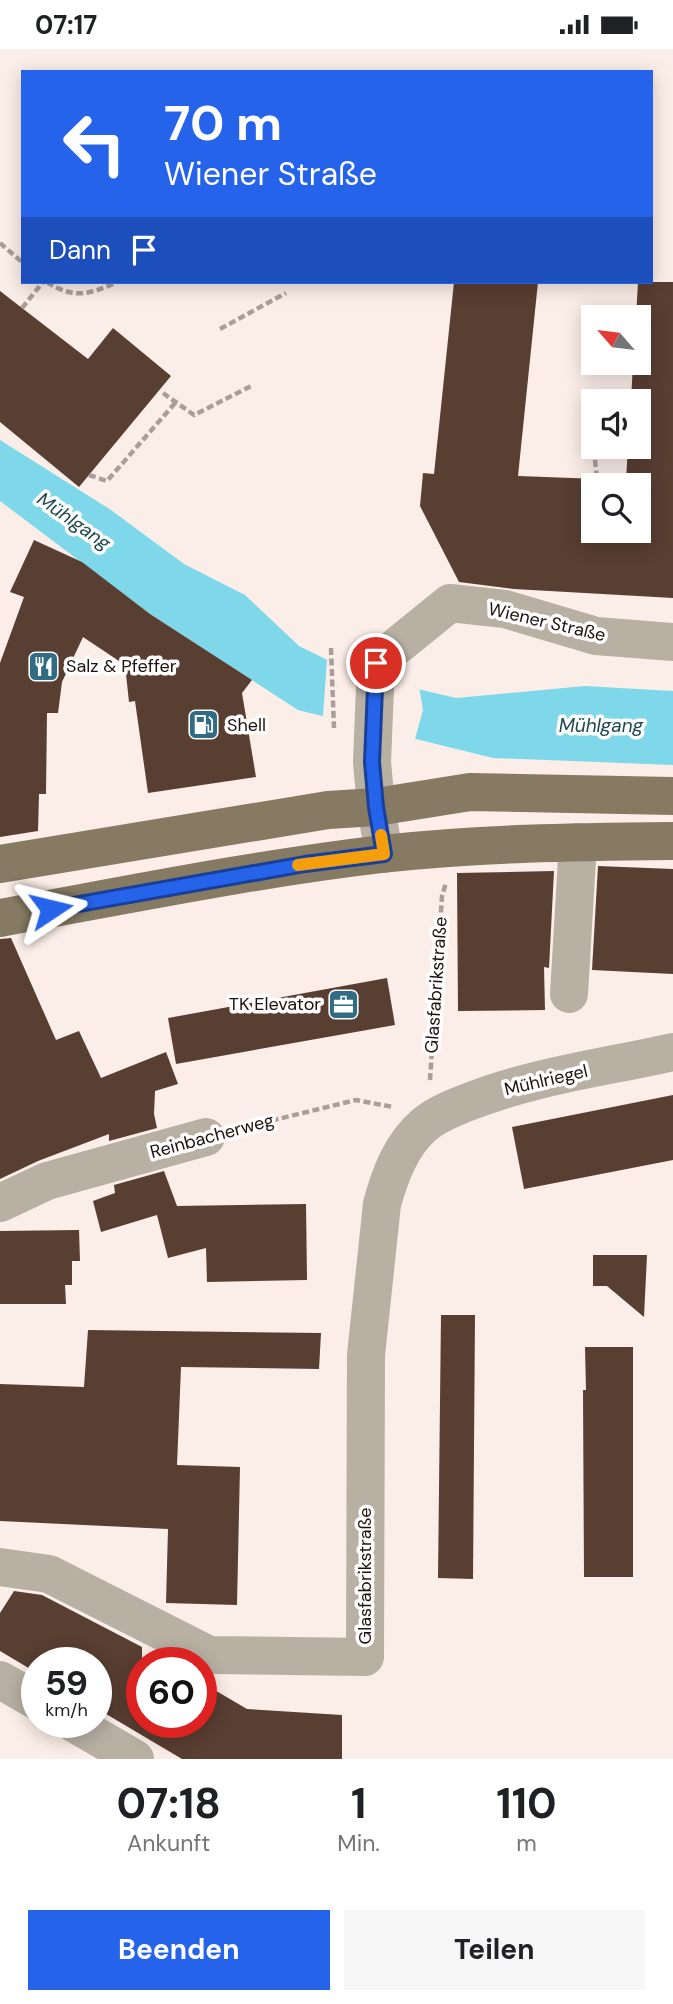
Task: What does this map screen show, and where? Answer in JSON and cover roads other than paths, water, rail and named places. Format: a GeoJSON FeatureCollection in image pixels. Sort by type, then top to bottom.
{"type":"FeatureCollection","features":[{"type":"Feature","properties":{"kind":"main road"},"geometry":{"type":"LineString","coordinates":[[0,864],[328,810],[376,807],[470,792],[673,796]]}},
{"type":"Feature","properties":{"kind":"main road"},"geometry":{"type":"LineString","coordinates":[[0,918],[305,864],[384,854],[517,843],[673,841]]}},
{"type":"Feature","properties":{"kind":"street","name":"Wiener Straße"},"geometry":{"type":"LineString","coordinates":[[384,854],[372,762],[376,663],[450,603],[505,609],[596,636],[673,642]]}},
{"type":"Feature","properties":{"kind":"street"},"geometry":{"type":"LineString","coordinates":[[569,994],[578,842]]}},
{"type":"Feature","properties":{"kind":"street","name":"Mühlriegel"},"geometry":{"type":"LineString","coordinates":[[425,1123],[506,1087],[673,1052]]}},
{"type":"Feature","properties":{"kind":"street","name":"Glasfabrikstraße"},"geometry":{"type":"LineString","coordinates":[[0,1567],[49,1574],[209,1655],[365,1657],[366,1355],[382,1204],[388,1181],[399,1158],[425,1123]]}},
{"type":"Feature","properties":{"kind":"street","name":"Reinbacherweg"},"geometry":{"type":"LineString","coordinates":[[0,1203],[47,1181],[206,1136]]}},
{"type":"Feature","properties":{"kind":"street"},"geometry":{"type":"LineString","coordinates":[[0,1680],[21,1692]]}},
{"type":"Feature","properties":{"kind":"street"},"geometry":{"type":"LineString","coordinates":[[99,1738],[135,1759]]}},
{"type":"Feature","properties":{"kind":"water","name":"Mühlgang"},"geometry":{"type":"Polygon","coordinates":[[[0,440],[111,510],[184,564],[245,595],[299,646],[358,675],[456,698],[585,686],[673,691],[673,765],[493,758],[298,710],[150,614],[0,501],[0,440]]]}},
{"type":"Feature","properties":{"kind":"place","name":"Salz & Pfeffer"},"geometry":{"type":"Point","coordinates":[43,666]}},
{"type":"Feature","properties":{"kind":"place","name":"Shell"},"geometry":{"type":"Point","coordinates":[204,725]}},
{"type":"Feature","properties":{"kind":"place","name":"TK Elevator"},"geometry":{"type":"Point","coordinates":[344,1004]}}]}
